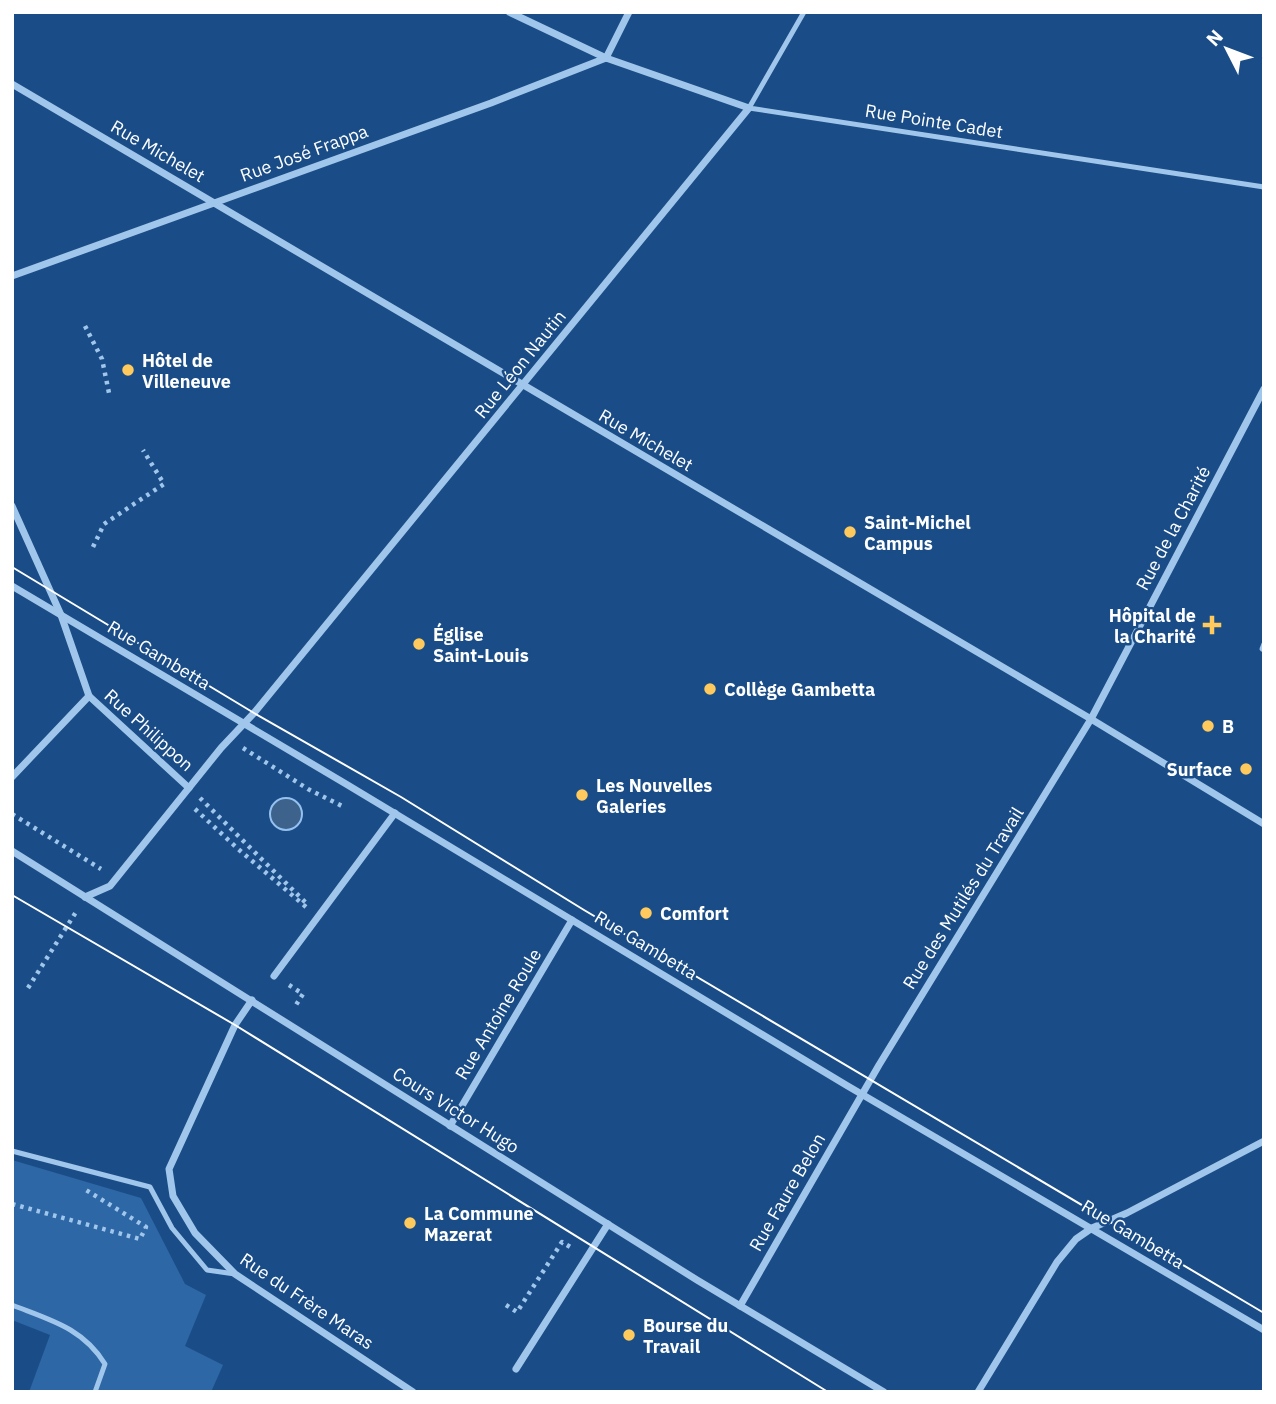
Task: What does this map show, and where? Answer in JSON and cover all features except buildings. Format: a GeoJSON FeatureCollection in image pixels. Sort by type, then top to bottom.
{"type":"FeatureCollection","features":[{"type":"Feature","properties":{"kind":"street","name":"Rue Pointe Cadet"},"geometry":{"type":"LineString","coordinates":[[509,12],[606,58],[749,108]]}},
{"type":"Feature","properties":{"kind":"street"},"geometry":{"type":"LineString","coordinates":[[606,58],[629,12]]}},
{"type":"Feature","properties":{"kind":"street","name":"Rue José Frappa"},"geometry":{"type":"LineString","coordinates":[[12,276],[491,103],[606,58]]}},
{"type":"Feature","properties":{"kind":"street","name":"Rue Michelet"},"geometry":{"type":"LineString","coordinates":[[12,83],[1091,719],[1264,824]]}},
{"type":"Feature","properties":{"kind":"street","name":"Rue Léon Nautin"},"geometry":{"type":"LineString","coordinates":[[85,897],[110,886],[749,108]]}},
{"type":"Feature","properties":{"kind":"street","name":"Rue de la Charité"},"geometry":{"type":"LineString","coordinates":[[1091,719],[1264,389]]}},
{"type":"Feature","properties":{"kind":"street","name":"Rue Philippon"},"geometry":{"type":"LineString","coordinates":[[12,506],[61,615],[89,696],[189,788]]}},
{"type":"Feature","properties":{"kind":"street","name":"Rue Gambetta"},"geometry":{"type":"LineString","coordinates":[[12,586],[862,1094],[1264,1329]]}},
{"type":"Feature","properties":{"kind":"street"},"geometry":{"type":"LineString","coordinates":[[12,777],[89,696]]}},
{"type":"Feature","properties":{"kind":"street","name":"Rue des Mutilés du Travail"},"geometry":{"type":"LineString","coordinates":[[862,1094],[1091,719]]}},
{"type":"Feature","properties":{"kind":"street"},"geometry":{"type":"LineString","coordinates":[[274,976],[395,813]]}},
{"type":"Feature","properties":{"kind":"street","name":"Cours Victor Hugo"},"geometry":{"type":"LineString","coordinates":[[12,851],[740,1306],[884,1392]]}},
{"type":"Feature","properties":{"kind":"street","name":"Rue Antoine Roule"},"geometry":{"type":"LineString","coordinates":[[450,1126],[572,920]]}},
{"type":"Feature","properties":{"kind":"street","name":"Rue du Frère Maras"},"geometry":{"type":"LineString","coordinates":[[252,1000],[231,1033],[169,1169],[173,1196],[195,1233],[235,1274],[413,1392]]}},
{"type":"Feature","properties":{"kind":"street","name":"Rue Faure Belon"},"geometry":{"type":"LineString","coordinates":[[740,1306],[862,1094]]}},
{"type":"Feature","properties":{"kind":"street"},"geometry":{"type":"LineString","coordinates":[[978,1392],[1057,1262],[1076,1239],[1092,1228],[1127,1213],[1264,1141]]}},
{"type":"Feature","properties":{"kind":"street"},"geometry":{"type":"LineString","coordinates":[[516,1369],[608,1224]]}},
{"type":"Feature","properties":{"kind":"lane","name":"Rue Léon Nautin"},"geometry":{"type":"LineString","coordinates":[[749,108],[804,12]]}},
{"type":"Feature","properties":{"kind":"lane","name":"Rue Pointe Cadet"},"geometry":{"type":"LineString","coordinates":[[749,108],[1264,187]]}},
{"type":"Feature","properties":{"kind":"lane"},"geometry":{"type":"LineString","coordinates":[[1264,644],[1264,650]]}},
{"type":"Feature","properties":{"kind":"lane"},"geometry":{"type":"LineString","coordinates":[[12,1151],[150,1186],[172,1228],[207,1270],[235,1274]]}},
{"type":"Feature","properties":{"kind":"lane"},"geometry":{"type":"LineString","coordinates":[[12,1305],[74,1330],[96,1349],[105,1364],[95,1392]]}},
{"type":"Feature","properties":{"kind":"path"},"geometry":{"type":"LineString","coordinates":[[85,326],[102,359],[109,393]]}},
{"type":"Feature","properties":{"kind":"path"},"geometry":{"type":"LineString","coordinates":[[93,547],[104,524],[164,484],[144,450]]}},
{"type":"Feature","properties":{"kind":"path"},"geometry":{"type":"LineString","coordinates":[[243,748],[309,789],[348,808]]}},
{"type":"Feature","properties":{"kind":"path"},"geometry":{"type":"LineString","coordinates":[[189,788],[259,857],[283,885]]}},
{"type":"Feature","properties":{"kind":"path"},"geometry":{"type":"LineString","coordinates":[[202,799],[210,789]]}},
{"type":"Feature","properties":{"kind":"path"},"geometry":{"type":"LineString","coordinates":[[186,817],[194,808],[254,863],[319,916]]}},
{"type":"Feature","properties":{"kind":"path"},"geometry":{"type":"LineString","coordinates":[[12,814],[116,878]]}},
{"type":"Feature","properties":{"kind":"path"},"geometry":{"type":"LineString","coordinates":[[218,831],[225,822]]}},
{"type":"Feature","properties":{"kind":"path"},"geometry":{"type":"LineString","coordinates":[[237,848],[243,841]]}},
{"type":"Feature","properties":{"kind":"path"},"geometry":{"type":"LineString","coordinates":[[254,863],[259,857]]}},
{"type":"Feature","properties":{"kind":"path"},"geometry":{"type":"LineString","coordinates":[[28,988],[85,897]]}},
{"type":"Feature","properties":{"kind":"path"},"geometry":{"type":"LineString","coordinates":[[274,976],[303,994],[286,1021]]}},
{"type":"Feature","properties":{"kind":"path"},"geometry":{"type":"LineString","coordinates":[[12,1204],[140,1239],[146,1227],[83,1188]]}},
{"type":"Feature","properties":{"kind":"path"},"geometry":{"type":"LineString","coordinates":[[506,1305],[517,1312],[562,1242],[587,1258]]}},
{"type":"Feature","properties":{"kind":"shaded area"},"geometry":{"type":"Polygon","coordinates":[[[286,798],[297,803],[302,814],[297,825],[286,830],[275,825],[270,814],[275,803],[286,798]]]}},
{"type":"Feature","properties":{"kind":"shaded area"},"geometry":{"type":"Polygon","coordinates":[[[12,1160],[141,1198],[185,1284],[206,1295],[185,1346],[223,1365],[211,1392],[29,1392],[50,1335],[12,1320],[12,1160]]]}},
{"type":"Feature","properties":{"kind":"tram line"},"geometry":{"type":"LineString","coordinates":[[12,567],[1264,1313]]}},
{"type":"Feature","properties":{"kind":"tram line"},"geometry":{"type":"LineString","coordinates":[[12,895],[235,1025],[828,1392]]}},
{"type":"Feature","properties":{"kind":"place","name":"Hôtel de Villeneuve"},"geometry":{"type":"Point","coordinates":[128,370]}},
{"type":"Feature","properties":{"kind":"place","name":"Saint-Michel Campus"},"geometry":{"type":"Point","coordinates":[850,532]}},
{"type":"Feature","properties":{"kind":"place","name":"Hôpital de la Charité"},"geometry":{"type":"Point","coordinates":[1212,625]}},
{"type":"Feature","properties":{"kind":"place","name":"Église Saint-Louis"},"geometry":{"type":"Point","coordinates":[419,644]}},
{"type":"Feature","properties":{"kind":"place","name":"Collège Gambetta"},"geometry":{"type":"Point","coordinates":[710,689]}},
{"type":"Feature","properties":{"kind":"place","name":"B"},"geometry":{"type":"Point","coordinates":[1208,726]}},
{"type":"Feature","properties":{"kind":"place","name":"Surface"},"geometry":{"type":"Point","coordinates":[1246,769]}},
{"type":"Feature","properties":{"kind":"place","name":"Les Nouvelles Galeries"},"geometry":{"type":"Point","coordinates":[582,795]}},
{"type":"Feature","properties":{"kind":"place","name":"Comfort"},"geometry":{"type":"Point","coordinates":[646,913]}},
{"type":"Feature","properties":{"kind":"place","name":"La Commune Mazerat"},"geometry":{"type":"Point","coordinates":[410,1223]}},
{"type":"Feature","properties":{"kind":"place","name":"Bourse du Travail"},"geometry":{"type":"Point","coordinates":[629,1335]}}]}
